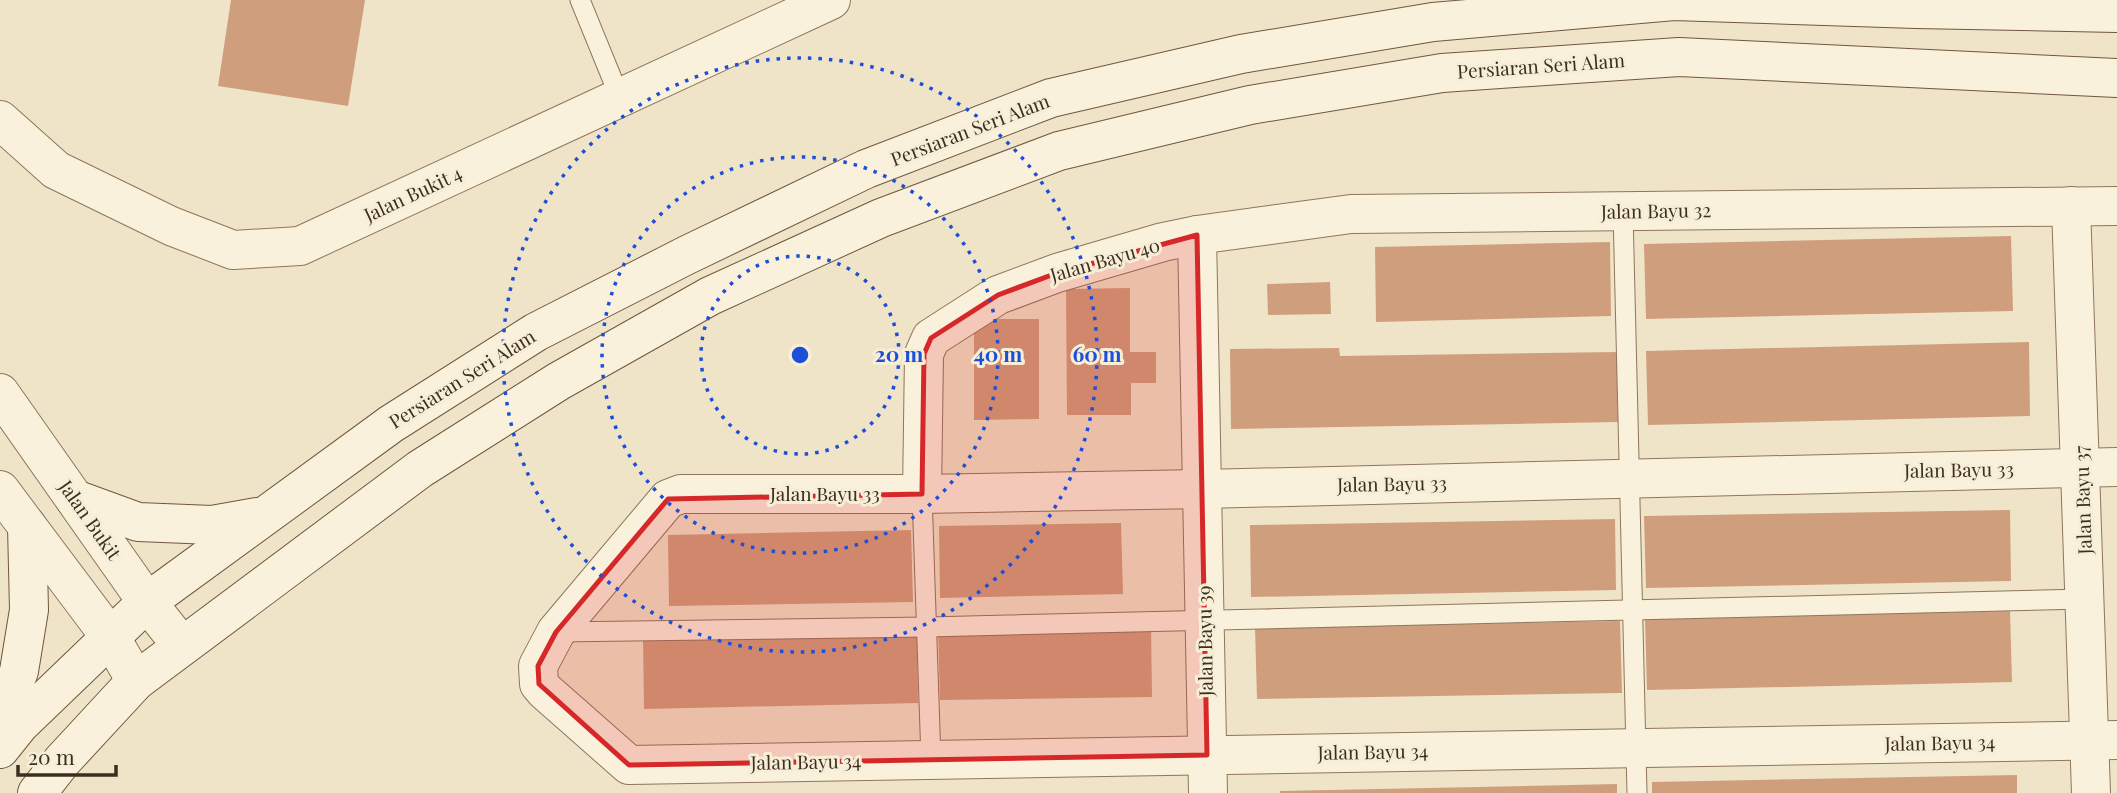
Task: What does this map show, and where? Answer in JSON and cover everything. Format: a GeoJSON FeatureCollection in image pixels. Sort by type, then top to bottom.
{"type":"FeatureCollection","features":[{"type":"Feature","properties":{"kind":"street","name":"Jalan Bukit 4"},"geometry":{"type":"LineString","coordinates":[[0,120],[56,170],[171,226],[233,250],[300,246],[831,0]]}},
{"type":"Feature","properties":{"kind":"street","name":"Persiaran Seri Alam"},"geometry":{"type":"LineString","coordinates":[[0,749],[20,724],[147,602],[391,424],[536,332],[687,255],[866,169],[1051,98],[1241,54],[1433,22],[1674,1],[1916,5],[2117,13]]}},
{"type":"Feature","properties":{"kind":"street","name":"Persiaran Seri Alam"},"geometry":{"type":"LineString","coordinates":[[37,793],[62,761],[136,681],[420,469],[559,381],[710,296],[881,218],[1059,151],[1250,105],[1442,73],[1679,57],[2117,78]]}},
{"type":"Feature","properties":{"kind":"street","name":"Jalan Bayu 37"},"geometry":{"type":"LineString","coordinates":[[2071,206],[2099,467],[2085,600],[2103,741],[2091,793]]}},
{"type":"Feature","properties":{"kind":"street","name":"Jalan Bayu 32"},"geometry":{"type":"LineString","coordinates":[[1197,235],[1352,214],[2117,206]]}},
{"type":"Feature","properties":{"kind":"street"},"geometry":{"type":"LineString","coordinates":[[1197,235],[1203,489]]}},
{"type":"Feature","properties":{"kind":"street","name":"Jalan Bayu 40"},"geometry":{"type":"LineString","coordinates":[[922,494],[924,354],[931,338],[998,295],[1056,272],[1197,235]]}},
{"type":"Feature","properties":{"kind":"street","name":"Jalan Bukit"},"geometry":{"type":"LineString","coordinates":[[0,393],[147,602],[182,646]]}},
{"type":"Feature","properties":{"kind":"street","name":"Jalan Bayu 33"},"geometry":{"type":"LineString","coordinates":[[556,632],[668,499],[681,495],[1203,489],[2099,467]]}},
{"type":"Feature","properties":{"kind":"street","name":"Jalan Bayu 39"},"geometry":{"type":"LineString","coordinates":[[1203,489],[1208,793]]}},
{"type":"Feature","properties":{"kind":"street"},"geometry":{"type":"LineString","coordinates":[[0,490],[111,638],[136,681]]}},
{"type":"Feature","properties":{"kind":"street"},"geometry":{"type":"LineString","coordinates":[[75,499],[138,522],[212,525],[265,516]]}},
{"type":"Feature","properties":{"kind":"street"},"geometry":{"type":"LineString","coordinates":[[0,723],[19,671],[29,610],[27,526]]}},
{"type":"Feature","properties":{"kind":"street","name":"Jalan Bayu 34"},"geometry":{"type":"LineString","coordinates":[[556,632],[538,666],[540,684],[629,765],[2103,741]]}},
{"type":"Feature","properties":{"kind":"lane"},"geometry":{"type":"LineString","coordinates":[[580,0],[620,98]]}},
{"type":"Feature","properties":{"kind":"lane"},"geometry":{"type":"LineString","coordinates":[[1623,211],[1637,793]]}},
{"type":"Feature","properties":{"kind":"lane"},"geometry":{"type":"LineString","coordinates":[[922,494],[931,760]]}},
{"type":"Feature","properties":{"kind":"lane"},"geometry":{"type":"LineString","coordinates":[[556,632],[927,627],[2085,600]]}},
{"type":"Feature","properties":{"kind":"highlighted area"},"geometry":{"type":"Polygon","coordinates":[[[1197,235],[1207,755],[629,765],[539,684],[538,666],[556,632],[668,499],[922,494],[924,354],[931,338],[998,295],[1057,273],[1197,235]]]}},
{"type":"Feature","properties":{"kind":"building"},"geometry":{"type":"Polygon","coordinates":[[[231,0],[365,0],[348,106],[218,86],[231,0]]]}},
{"type":"Feature","properties":{"kind":"building"},"geometry":{"type":"Polygon","coordinates":[[[2011,236],[2013,311],[1646,319],[1644,244],[2011,236]]]}},
{"type":"Feature","properties":{"kind":"building"},"geometry":{"type":"Polygon","coordinates":[[[1610,242],[1611,316],[1376,322],[1375,247],[1610,242]]]}},
{"type":"Feature","properties":{"kind":"building"},"geometry":{"type":"Polygon","coordinates":[[[1330,282],[1331,314],[1268,315],[1267,284],[1330,282]]]}},
{"type":"Feature","properties":{"kind":"building"},"geometry":{"type":"Polygon","coordinates":[[[1130,288],[1130,352],[1156,352],[1156,383],[1131,383],[1131,415],[1067,415],[1066,289],[1130,288]]]}},
{"type":"Feature","properties":{"kind":"building"},"geometry":{"type":"Polygon","coordinates":[[[974,319],[1039,319],[1039,419],[974,420],[974,319]]]}},
{"type":"Feature","properties":{"kind":"building"},"geometry":{"type":"Polygon","coordinates":[[[2029,342],[2030,416],[1648,425],[1646,351],[2029,342]]]}},
{"type":"Feature","properties":{"kind":"building"},"geometry":{"type":"Polygon","coordinates":[[[1339,348],[1340,356],[1617,352],[1618,422],[1231,429],[1230,349],[1339,348]]]}},
{"type":"Feature","properties":{"kind":"building"},"geometry":{"type":"Polygon","coordinates":[[[2010,510],[2011,581],[1646,588],[1644,516],[2010,510]]]}},
{"type":"Feature","properties":{"kind":"building"},"geometry":{"type":"Polygon","coordinates":[[[1615,519],[1616,590],[1251,597],[1250,525],[1615,519]]]}},
{"type":"Feature","properties":{"kind":"building"},"geometry":{"type":"Polygon","coordinates":[[[1121,523],[1123,594],[940,598],[939,526],[1121,523]]]}},
{"type":"Feature","properties":{"kind":"building"},"geometry":{"type":"Polygon","coordinates":[[[911,530],[913,602],[669,606],[668,535],[911,530]]]}},
{"type":"Feature","properties":{"kind":"building"},"geometry":{"type":"Polygon","coordinates":[[[2010,611],[2012,682],[1647,690],[1645,619],[2010,611]]]}},
{"type":"Feature","properties":{"kind":"building"},"geometry":{"type":"Polygon","coordinates":[[[1620,621],[1622,693],[1257,699],[1255,628],[1620,621]]]}},
{"type":"Feature","properties":{"kind":"building"},"geometry":{"type":"Polygon","coordinates":[[[1151,625],[1152,697],[940,700],[938,629],[1151,625]]]}},
{"type":"Feature","properties":{"kind":"building"},"geometry":{"type":"Polygon","coordinates":[[[917,632],[918,703],[644,709],[643,637],[917,632]]]}},
{"type":"Feature","properties":{"kind":"building"},"geometry":{"type":"Polygon","coordinates":[[[2017,775],[2017,793],[1652,793],[1652,782],[2017,775]]]}},
{"type":"Feature","properties":{"kind":"building"},"geometry":{"type":"Polygon","coordinates":[[[1617,784],[1617,793],[1280,793],[1280,791],[1617,784]]]}}]}
